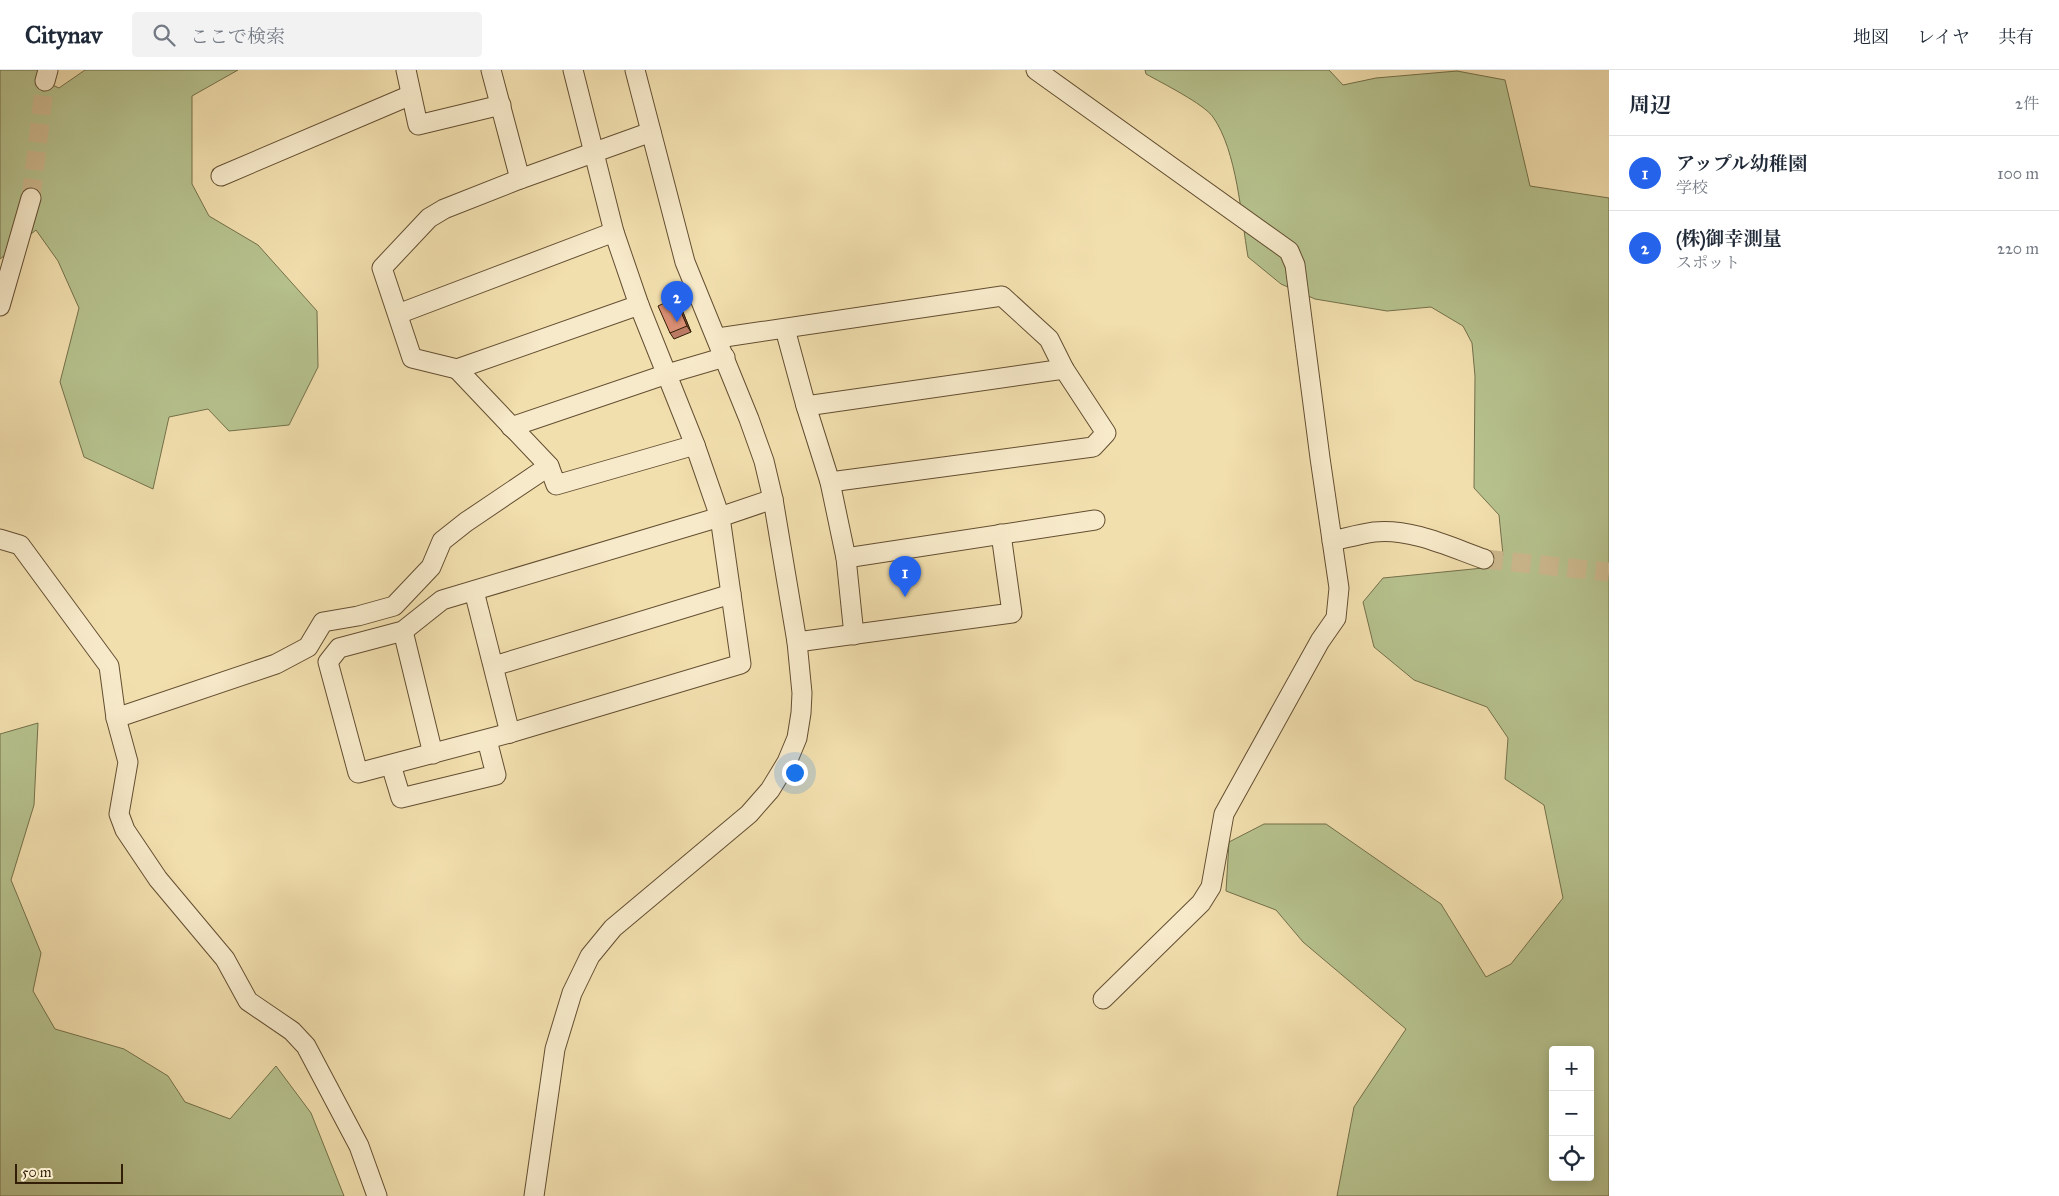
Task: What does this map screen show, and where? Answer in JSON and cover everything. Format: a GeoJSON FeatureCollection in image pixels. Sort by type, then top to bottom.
{"type":"FeatureCollection","features":[{"type":"Feature","properties":{"kind":"street"},"geometry":{"type":"LineString","coordinates":[[406,70],[418,125],[501,106]]}},
{"type":"Feature","properties":{"kind":"street"},"geometry":{"type":"LineString","coordinates":[[491,70],[520,179]]}},
{"type":"Feature","properties":{"kind":"street"},"geometry":{"type":"LineString","coordinates":[[573,70],[614,232],[639,306],[695,445],[720,517],[741,664],[510,734],[358,773],[328,662],[338,648],[403,630],[442,600],[720,517],[773,499]]}},
{"type":"Feature","properties":{"kind":"street"},"geometry":{"type":"LineString","coordinates":[[534,1196],[555,1050],[579,977],[590,956],[612,928],[748,814],[770,790],[787,762],[797,738],[801,713],[802,693],[797,642],[773,499],[749,419],[718,338],[685,262],[635,70]]}},
{"type":"Feature","properties":{"kind":"street"},"geometry":{"type":"LineString","coordinates":[[1036,70],[1289,251],[1295,265],[1339,588],[1336,618],[1320,641],[1224,814],[1211,887],[1201,903],[1103,999]]}},
{"type":"Feature","properties":{"kind":"street"},"geometry":{"type":"LineString","coordinates":[[221,176],[411,95]]}},
{"type":"Feature","properties":{"kind":"street"},"geometry":{"type":"LineString","coordinates":[[639,306],[457,369],[412,358],[382,268],[429,218],[444,209],[520,179],[651,132]]}},
{"type":"Feature","properties":{"kind":"street"},"geometry":{"type":"LineString","coordinates":[[0,306],[31,198]]}},
{"type":"Feature","properties":{"kind":"street"},"geometry":{"type":"LineString","coordinates":[[398,314],[614,232]]}},
{"type":"Feature","properties":{"kind":"street"},"geometry":{"type":"LineString","coordinates":[[718,338],[1002,296],[1049,339],[1064,369],[1106,432],[1093,446],[830,482]]}},
{"type":"Feature","properties":{"kind":"street"},"geometry":{"type":"LineString","coordinates":[[785,328],[806,406],[830,482],[846,558],[854,635]]}},
{"type":"Feature","properties":{"kind":"street"},"geometry":{"type":"LineString","coordinates":[[511,427],[667,374],[725,357]]}},
{"type":"Feature","properties":{"kind":"street"},"geometry":{"type":"LineString","coordinates":[[457,369],[549,466],[556,485],[695,445]]}},
{"type":"Feature","properties":{"kind":"street"},"geometry":{"type":"LineString","coordinates":[[806,406],[1064,369]]}},
{"type":"Feature","properties":{"kind":"street"},"geometry":{"type":"LineString","coordinates":[[116,718],[276,664],[308,647],[323,622],[358,616],[394,606],[431,567],[442,541],[466,522],[549,466]]}},
{"type":"Feature","properties":{"kind":"street"},"geometry":{"type":"LineString","coordinates":[[846,558],[1095,520]]}},
{"type":"Feature","properties":{"kind":"street"},"geometry":{"type":"LineString","coordinates":[[1332,541],[1374,532],[1393,532],[1421,538],[1484,559]]}},
{"type":"Feature","properties":{"kind":"street"},"geometry":{"type":"LineString","coordinates":[[797,642],[1012,613],[1001,534]]}},
{"type":"Feature","properties":{"kind":"street"},"geometry":{"type":"LineString","coordinates":[[0,538],[20,545],[109,666],[116,718],[128,762],[119,814],[125,830],[158,879],[225,959],[248,1001],[292,1031],[306,1046],[359,1146],[377,1196]]}},
{"type":"Feature","properties":{"kind":"street"},"geometry":{"type":"LineString","coordinates":[[474,591],[510,734]]}},
{"type":"Feature","properties":{"kind":"street"},"geometry":{"type":"LineString","coordinates":[[494,666],[731,594]]}},
{"type":"Feature","properties":{"kind":"street"},"geometry":{"type":"LineString","coordinates":[[403,630],[433,754]]}},
{"type":"Feature","properties":{"kind":"street"},"geometry":{"type":"LineString","coordinates":[[391,765],[401,798],[496,775],[487,740]]}},
{"type":"Feature","properties":{"kind":"green space"},"geometry":{"type":"Polygon","coordinates":[[[0,70],[38,70],[39,79],[59,88],[85,70],[238,70],[192,96],[192,184],[209,216],[258,245],[317,311],[318,367],[289,425],[229,431],[208,409],[169,417],[153,489],[84,457],[60,382],[79,308],[58,261],[36,230],[0,259],[0,70]]]}},
{"type":"Feature","properties":{"kind":"green space"},"geometry":{"type":"Polygon","coordinates":[[[1145,70],[1329,70],[1343,85],[1376,78],[1457,71],[1505,80],[1530,186],[1609,198],[1609,1196],[1337,1196],[1354,1107],[1406,1029],[1303,942],[1276,910],[1226,891],[1229,842],[1264,824],[1326,824],[1441,904],[1486,977],[1511,964],[1563,898],[1544,805],[1505,779],[1508,738],[1487,707],[1414,680],[1374,647],[1363,602],[1383,578],[1493,567],[1503,555],[1499,515],[1474,488],[1475,376],[1472,343],[1463,326],[1431,307],[1387,311],[1315,299],[1281,284],[1248,257],[1237,184],[1228,147],[1213,117],[1201,106],[1146,74],[1145,70]]]}},
{"type":"Feature","properties":{"kind":"green space"},"geometry":{"type":"Polygon","coordinates":[[[38,723],[34,805],[11,880],[41,953],[33,991],[55,1029],[124,1049],[168,1076],[185,1102],[230,1119],[276,1066],[311,1113],[344,1196],[0,1196],[0,734],[38,723]]]}},
{"type":"Feature","properties":{"kind":"building"},"geometry":{"type":"Polygon","coordinates":[[[675,298],[687,326],[670,333],[658,306],[675,298]]]}},
{"type":"Feature","properties":{"kind":"tunnel"},"geometry":{"type":"LineString","coordinates":[[31,198],[45,81]]}},
{"type":"Feature","properties":{"kind":"tunnel"},"geometry":{"type":"LineString","coordinates":[[1484,559],[1609,572]]}},
{"type":"Feature","properties":{"kind":"place","name":"(株)御幸測量"},"geometry":{"type":"Point","coordinates":[677,322]}},
{"type":"Feature","properties":{"kind":"place","name":"アップル幼稚園"},"geometry":{"type":"Point","coordinates":[905,597]}}]}
